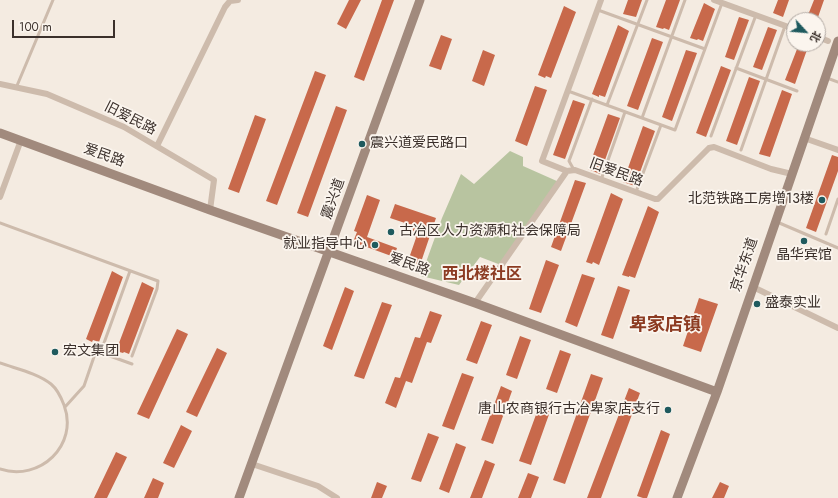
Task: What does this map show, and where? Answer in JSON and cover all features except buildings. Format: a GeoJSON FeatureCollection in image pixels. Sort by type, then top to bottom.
{"type":"FeatureCollection","features":[{"type":"Feature","properties":{"kind":"street"},"geometry":{"type":"LineString","coordinates":[[157,146],[225,7],[230,1],[238,0]]}},
{"type":"Feature","properties":{"kind":"street","name":"震兴道"},"geometry":{"type":"LineString","coordinates":[[239,498],[420,0]]}},
{"type":"Feature","properties":{"kind":"street"},"geometry":{"type":"LineString","coordinates":[[567,171],[542,161],[601,0]]}},
{"type":"Feature","properties":{"kind":"street"},"geometry":{"type":"LineString","coordinates":[[714,0],[785,26]]}},
{"type":"Feature","properties":{"kind":"street","name":"京华东道"},"geometry":{"type":"LineString","coordinates":[[677,498],[717,392],[838,41]]}},
{"type":"Feature","properties":{"kind":"street","name":"旧爱民路"},"geometry":{"type":"LineString","coordinates":[[0,84],[47,94],[124,127],[214,180],[210,210]]}},
{"type":"Feature","properties":{"kind":"street","name":"爱民路"},"geometry":{"type":"LineString","coordinates":[[0,133],[210,210],[475,303],[717,392]]}},
{"type":"Feature","properties":{"kind":"street"},"geometry":{"type":"LineString","coordinates":[[804,138],[838,150]]}},
{"type":"Feature","properties":{"kind":"street"},"geometry":{"type":"LineString","coordinates":[[0,197],[21,140]]}},
{"type":"Feature","properties":{"kind":"street","name":"旧爱民路"},"geometry":{"type":"LineString","coordinates":[[475,303],[567,171],[575,170],[655,199],[658,199],[710,148],[714,147],[771,169],[792,174]]}},
{"type":"Feature","properties":{"kind":"street"},"geometry":{"type":"LineString","coordinates":[[752,287],[838,328]]}},
{"type":"Feature","properties":{"kind":"street"},"geometry":{"type":"LineString","coordinates":[[252,464],[318,486],[336,498]]}},
{"type":"Feature","properties":{"kind":"lane"},"geometry":{"type":"LineString","coordinates":[[16,88],[53,0]]}},
{"type":"Feature","properties":{"kind":"lane"},"geometry":{"type":"LineString","coordinates":[[607,105],[647,0]]}},
{"type":"Feature","properties":{"kind":"lane"},"geometry":{"type":"LineString","coordinates":[[642,118],[685,0]]}},
{"type":"Feature","properties":{"kind":"lane"},"geometry":{"type":"LineString","coordinates":[[568,90],[675,130],[722,3]]}},
{"type":"Feature","properties":{"kind":"lane"},"geometry":{"type":"LineString","coordinates":[[597,10],[705,49]]}},
{"type":"Feature","properties":{"kind":"lane"},"geometry":{"type":"LineString","coordinates":[[711,136],[756,15]]}},
{"type":"Feature","properties":{"kind":"lane"},"geometry":{"type":"LineString","coordinates":[[741,150],[785,26]]}},
{"type":"Feature","properties":{"kind":"lane"},"geometry":{"type":"LineString","coordinates":[[736,68],[797,91]]}},
{"type":"Feature","properties":{"kind":"lane"},"geometry":{"type":"LineString","coordinates":[[825,78],[838,82]]}},
{"type":"Feature","properties":{"kind":"lane"},"geometry":{"type":"LineString","coordinates":[[575,170],[569,161],[592,99]]}},
{"type":"Feature","properties":{"kind":"lane"},"geometry":{"type":"LineString","coordinates":[[601,180],[625,112]]}},
{"type":"Feature","properties":{"kind":"lane"},"geometry":{"type":"LineString","coordinates":[[636,192],[661,125]]}},
{"type":"Feature","properties":{"kind":"lane"},"geometry":{"type":"LineString","coordinates":[[826,234],[838,199]]}},
{"type":"Feature","properties":{"kind":"lane"},"geometry":{"type":"LineString","coordinates":[[776,221],[838,248]]}},
{"type":"Feature","properties":{"kind":"lane"},"geometry":{"type":"LineString","coordinates":[[0,223],[158,281],[157,289],[132,356]]}},
{"type":"Feature","properties":{"kind":"lane"},"geometry":{"type":"LineString","coordinates":[[104,343],[130,271]]}},
{"type":"Feature","properties":{"kind":"lane"},"geometry":{"type":"LineString","coordinates":[[65,407],[84,386],[96,351],[132,364]]}},
{"type":"Feature","properties":{"kind":"lane"},"geometry":{"type":"LineString","coordinates":[[0,363],[39,376],[52,385],[61,397],[65,407],[68,426],[64,440],[56,453],[45,464],[32,470],[17,472],[0,469]]}},
{"type":"Feature","properties":{"kind":"green space"},"geometry":{"type":"Polygon","coordinates":[[[510,151],[523,157],[523,166],[559,182],[501,265],[480,257],[459,285],[421,276],[442,218],[461,174],[474,184],[510,151]]]}},
{"type":"Feature","properties":{"kind":"place","name":"震兴道爱民路口"},"geometry":{"type":"Point","coordinates":[362,144]}},
{"type":"Feature","properties":{"kind":"place","name":"北范铁路工房增13楼"},"geometry":{"type":"Point","coordinates":[822,200]}},
{"type":"Feature","properties":{"kind":"place","name":"古冶区人力资源和社会保障局"},"geometry":{"type":"Point","coordinates":[391,232]}},
{"type":"Feature","properties":{"kind":"place","name":"晶华宾馆"},"geometry":{"type":"Point","coordinates":[804,241]}},
{"type":"Feature","properties":{"kind":"place","name":"就业指导中心"},"geometry":{"type":"Point","coordinates":[375,245]}},
{"type":"Feature","properties":{"kind":"place","name":"盛泰实业"},"geometry":{"type":"Point","coordinates":[757,304]}},
{"type":"Feature","properties":{"kind":"place","name":"宏文集团"},"geometry":{"type":"Point","coordinates":[55,352]}},
{"type":"Feature","properties":{"kind":"place","name":"唐山农商银行古冶卑家店支行"},"geometry":{"type":"Point","coordinates":[668,410]}},
{"type":"Feature","properties":{"kind":"district","name":"西北楼社区"},"geometry":{"type":"Point","coordinates":[482,275]}},
{"type":"Feature","properties":{"kind":"district","name":"卑家店镇"},"geometry":{"type":"Point","coordinates":[665,326]}}]}
